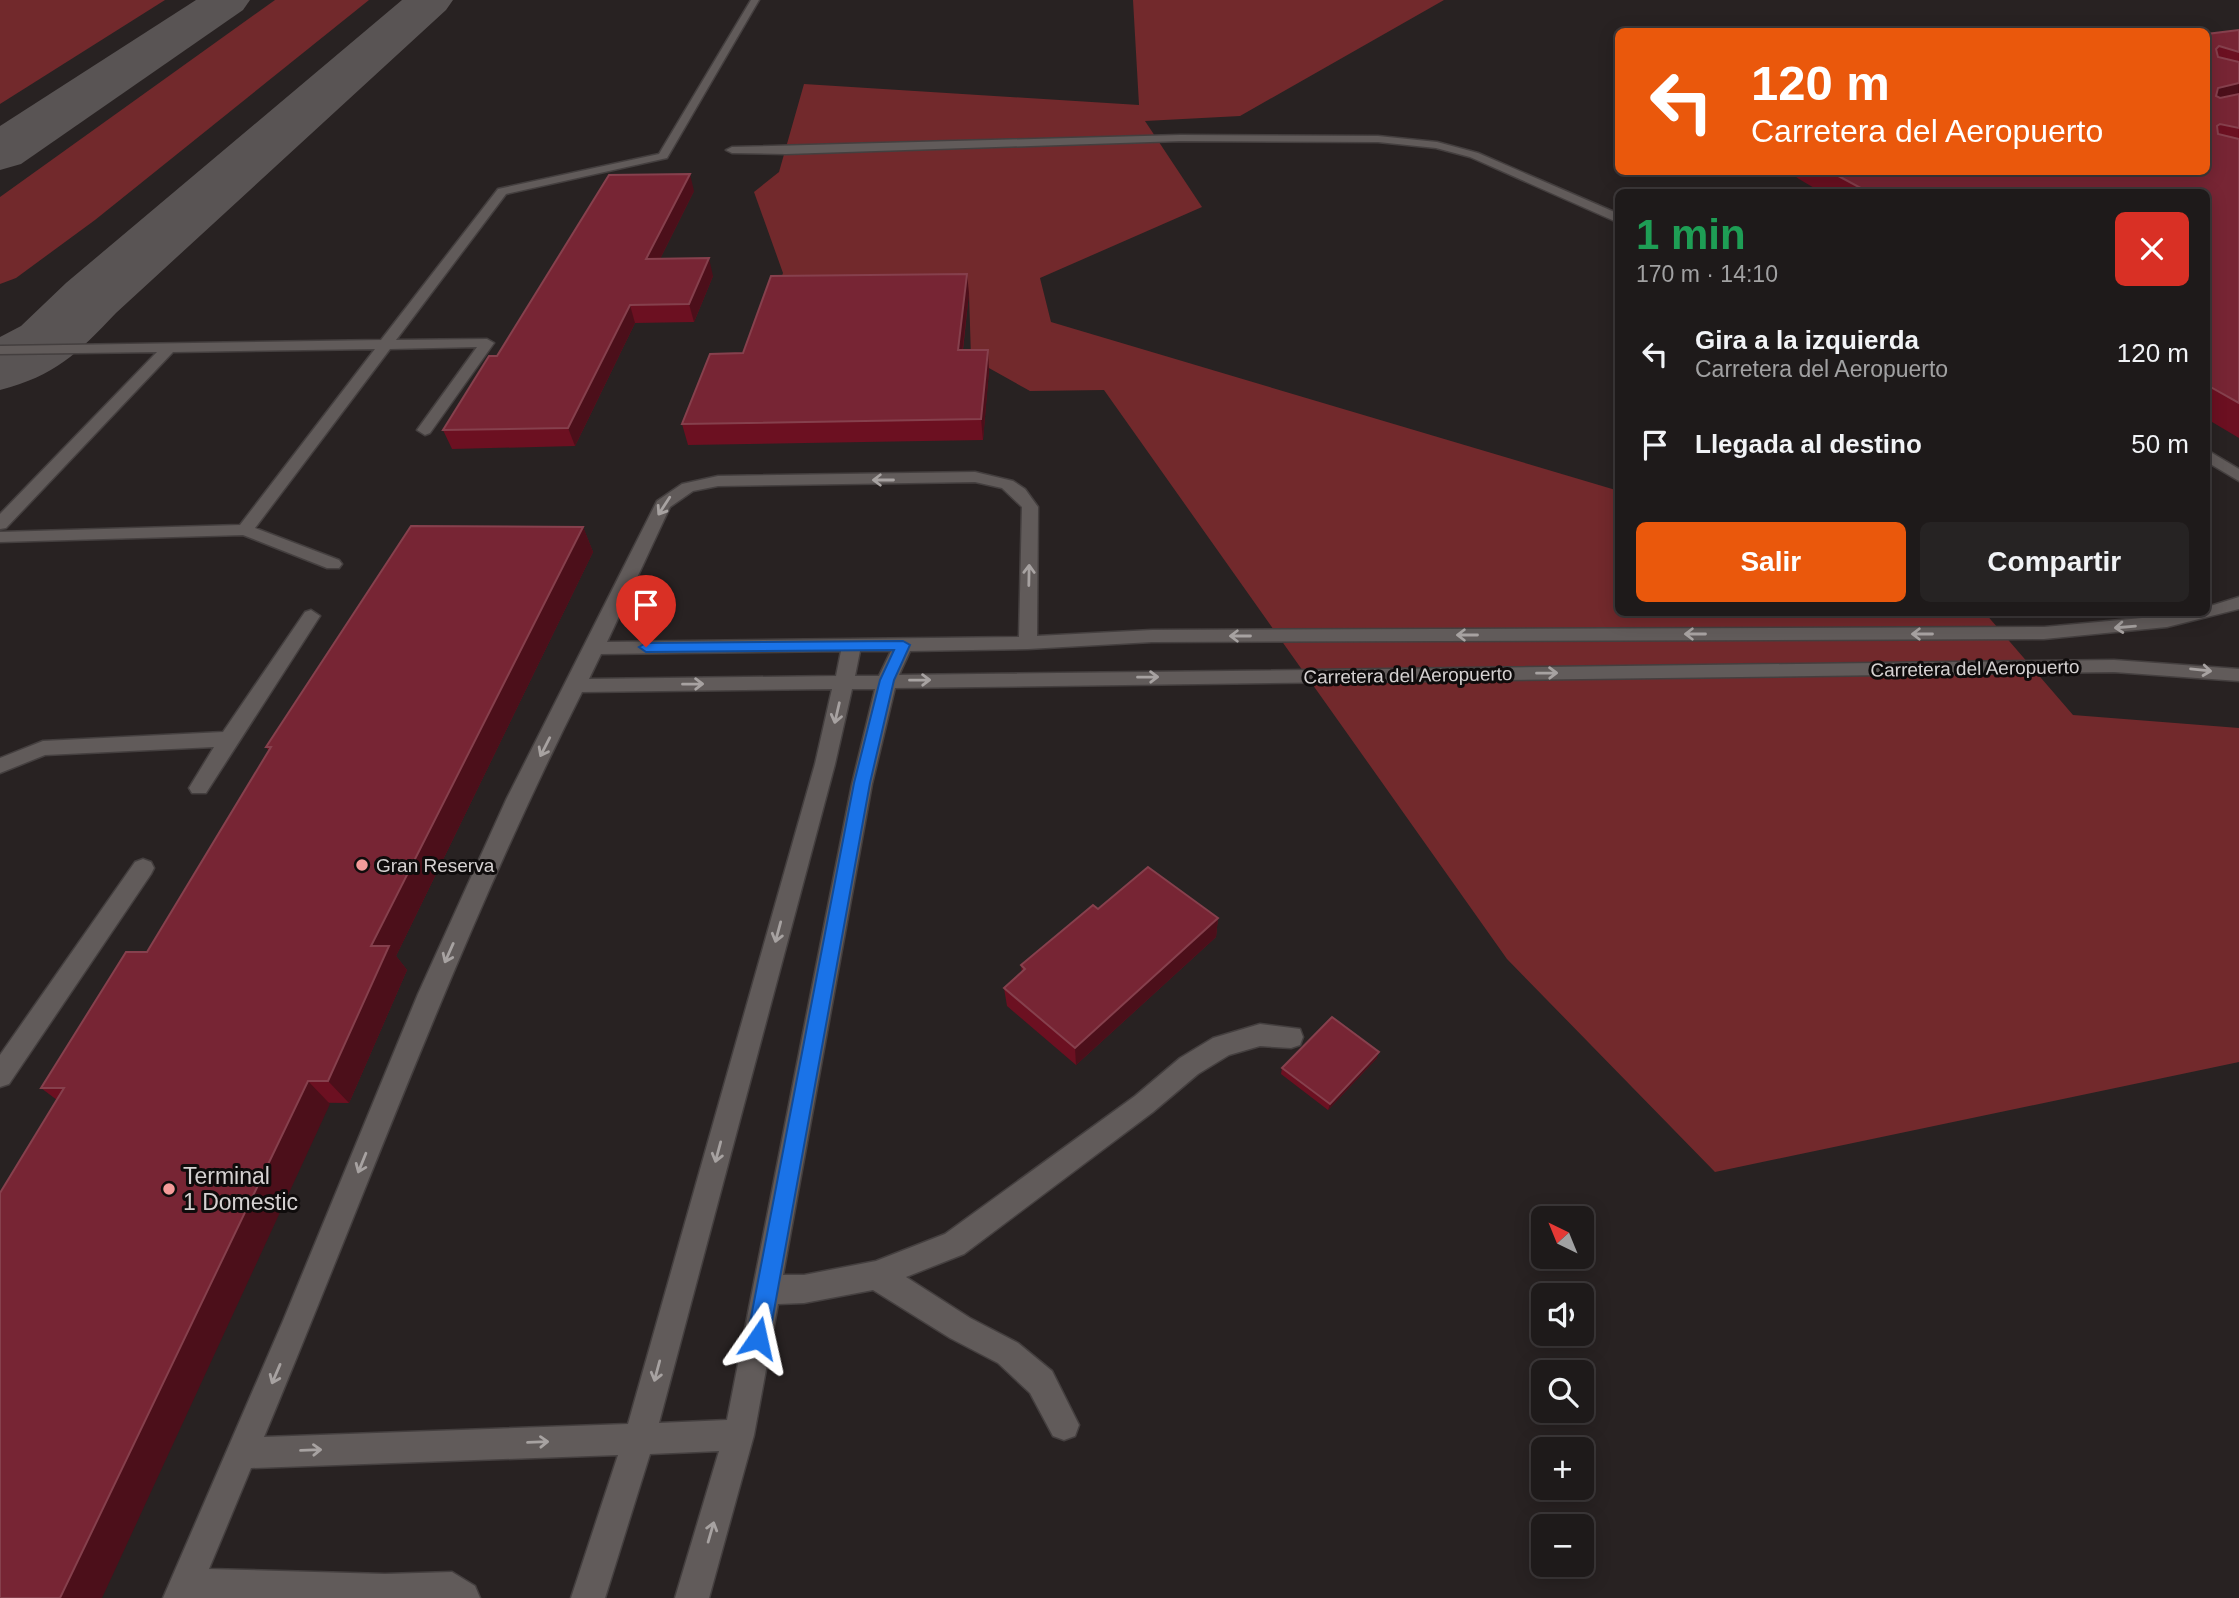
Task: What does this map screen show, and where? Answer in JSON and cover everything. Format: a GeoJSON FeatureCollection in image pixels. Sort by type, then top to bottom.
{"type":"FeatureCollection","features":[{"type":"Feature","properties":{"kind":"street"},"geometry":{"type":"LineString","coordinates":[[245,530],[502,191],[663,156],[755,0]]}},
{"type":"Feature","properties":{"kind":"street"},"geometry":{"type":"LineString","coordinates":[[732,150],[786,151],[1180,138],[1378,139],[1437,145],[1475,155],[1615,217]]}},
{"type":"Feature","properties":{"kind":"street"},"geometry":{"type":"LineString","coordinates":[[0,350],[487,343],[425,430]]}},
{"type":"Feature","properties":{"kind":"street"},"geometry":{"type":"LineString","coordinates":[[0,524],[169,348]]}},
{"type":"Feature","properties":{"kind":"street"},"geometry":{"type":"LineString","coordinates":[[2210,457],[2239,475]]}},
{"type":"Feature","properties":{"kind":"street"},"geometry":{"type":"LineString","coordinates":[[463,1598],[452,1589],[384,1594],[183,1591],[243,1453],[430,994],[517,800],[595,648],[663,505],[671,496],[691,485],[718,481],[975,477],[1011,485],[1021,491],[1030,507],[1028,643]]}},
{"type":"Feature","properties":{"kind":"street"},"geometry":{"type":"LineString","coordinates":[[0,537],[245,530],[332,564]]}},
{"type":"Feature","properties":{"kind":"street","name":"Carretera del Aeropuerto"},"geometry":{"type":"LineString","coordinates":[[2210,612],[2239,603]]}},
{"type":"Feature","properties":{"kind":"street"},"geometry":{"type":"LineString","coordinates":[[199,788],[311,616]]}},
{"type":"Feature","properties":{"kind":"street","name":"Carretera del Aeropuerto"},"geometry":{"type":"LineString","coordinates":[[595,648],[1028,643],[1152,636],[2043,633],[2142,626],[2196,616]]}},
{"type":"Feature","properties":{"kind":"street"},"geometry":{"type":"LineString","coordinates":[[692,1598],[739,1435],[862,783],[887,680],[903,645]]}},
{"type":"Feature","properties":{"kind":"street"},"geometry":{"type":"LineString","coordinates":[[588,1598],[639,1438],[825,764],[852,646]]}},
{"type":"Feature","properties":{"kind":"street","name":"Carretera del Aeropuerto"},"geometry":{"type":"LineString","coordinates":[[576,686],[887,680],[2100,667],[2161,667],[2239,675]]}},
{"type":"Feature","properties":{"kind":"street"},"geometry":{"type":"LineString","coordinates":[[0,766],[43,748],[229,739]]}},
{"type":"Feature","properties":{"kind":"street"},"geometry":{"type":"LineString","coordinates":[[0,1076],[143,868]]}},
{"type":"Feature","properties":{"kind":"street"},"geometry":{"type":"LineString","coordinates":[[767,1290],[828,1286],[876,1275],[954,1244],[1144,1104],[1189,1066],[1222,1046],[1260,1035],[1290,1037]]}},
{"type":"Feature","properties":{"kind":"street"},"geometry":{"type":"LineString","coordinates":[[876,1275],[960,1328],[1008,1353],[1041,1382],[1064,1425]]}},
{"type":"Feature","properties":{"kind":"street"},"geometry":{"type":"LineString","coordinates":[[243,1453],[739,1435]]}},
{"type":"Feature","properties":{"kind":"shaded area"},"geometry":{"type":"Polygon","coordinates":[[[0,0],[165,0],[0,104],[0,0]]]}},
{"type":"Feature","properties":{"kind":"shaded area"},"geometry":{"type":"Polygon","coordinates":[[[275,0],[369,0],[95,220],[16,278],[0,284],[0,197],[275,0]]]}},
{"type":"Feature","properties":{"kind":"shaded area"},"geometry":{"type":"Polygon","coordinates":[[[1133,0],[1444,0],[1240,116],[1145,121],[1202,207],[1040,278],[1051,322],[1615,490],[1615,616],[1988,616],[2073,715],[2239,728],[2239,1062],[1715,1172],[1507,959],[1104,390],[1030,391],[971,358],[969,293],[777,289],[783,273],[754,192],[779,172],[804,84],[1139,105],[1133,0]]]}},
{"type":"Feature","properties":{"kind":"building"},"geometry":{"type":"Polygon","coordinates":[[[2239,30],[2239,52],[2219,46],[2216,49],[2218,57],[2239,62],[2239,83],[2218,88],[2216,96],[2220,98],[2239,94],[2239,128],[2220,124],[2217,126],[2218,134],[2239,139],[2239,403],[2210,387],[2210,189],[1862,189],[1837,175],[2210,175],[2210,34],[2239,30]]]}},
{"type":"Feature","properties":{"kind":"building"},"geometry":{"type":"Polygon","coordinates":[[[690,174],[646,259],[709,258],[689,304],[630,305],[568,428],[443,430],[489,356],[497,356],[609,175],[690,174]]]}},
{"type":"Feature","properties":{"kind":"building"},"geometry":{"type":"Polygon","coordinates":[[[967,274],[958,350],[988,350],[981,419],[682,424],[710,354],[743,353],[771,276],[967,274]]]}},
{"type":"Feature","properties":{"kind":"building","name":"Terminal 1 Domestic"},"geometry":{"type":"Polygon","coordinates":[[[411,526],[583,527],[371,946],[389,946],[328,1081],[308,1081],[60,1598],[0,1598],[0,1193],[64,1088],[41,1088],[126,952],[147,952],[271,747],[266,747],[411,526]]]}},
{"type":"Feature","properties":{"kind":"building"},"geometry":{"type":"Polygon","coordinates":[[[1148,867],[1218,918],[1075,1048],[1004,988],[1025,969],[1021,965],[1093,905],[1098,909],[1148,867]]]}},
{"type":"Feature","properties":{"kind":"building"},"geometry":{"type":"Polygon","coordinates":[[[1332,1017],[1379,1052],[1330,1104],[1282,1068],[1332,1017]]]}},
{"type":"Feature","properties":{"kind":"taxiway"},"geometry":{"type":"LineString","coordinates":[[0,152],[227,0]]}},
{"type":"Feature","properties":{"kind":"taxiway"},"geometry":{"type":"LineString","coordinates":[[0,367],[47,342],[91,298],[430,0]]}},
{"type":"Feature","properties":{"kind":"place","name":"Gran Reserva"},"geometry":{"type":"Point","coordinates":[362,865]}},
{"type":"Feature","properties":{"kind":"place","name":"Terminal 1 Domestic"},"geometry":{"type":"Point","coordinates":[169,1189]}},
{"type":"Feature","properties":{"kind":"route"},"geometry":{"type":"LineString","coordinates":[[646,647],[903,645],[887,680],[862,783],[758,1338]]}}]}
